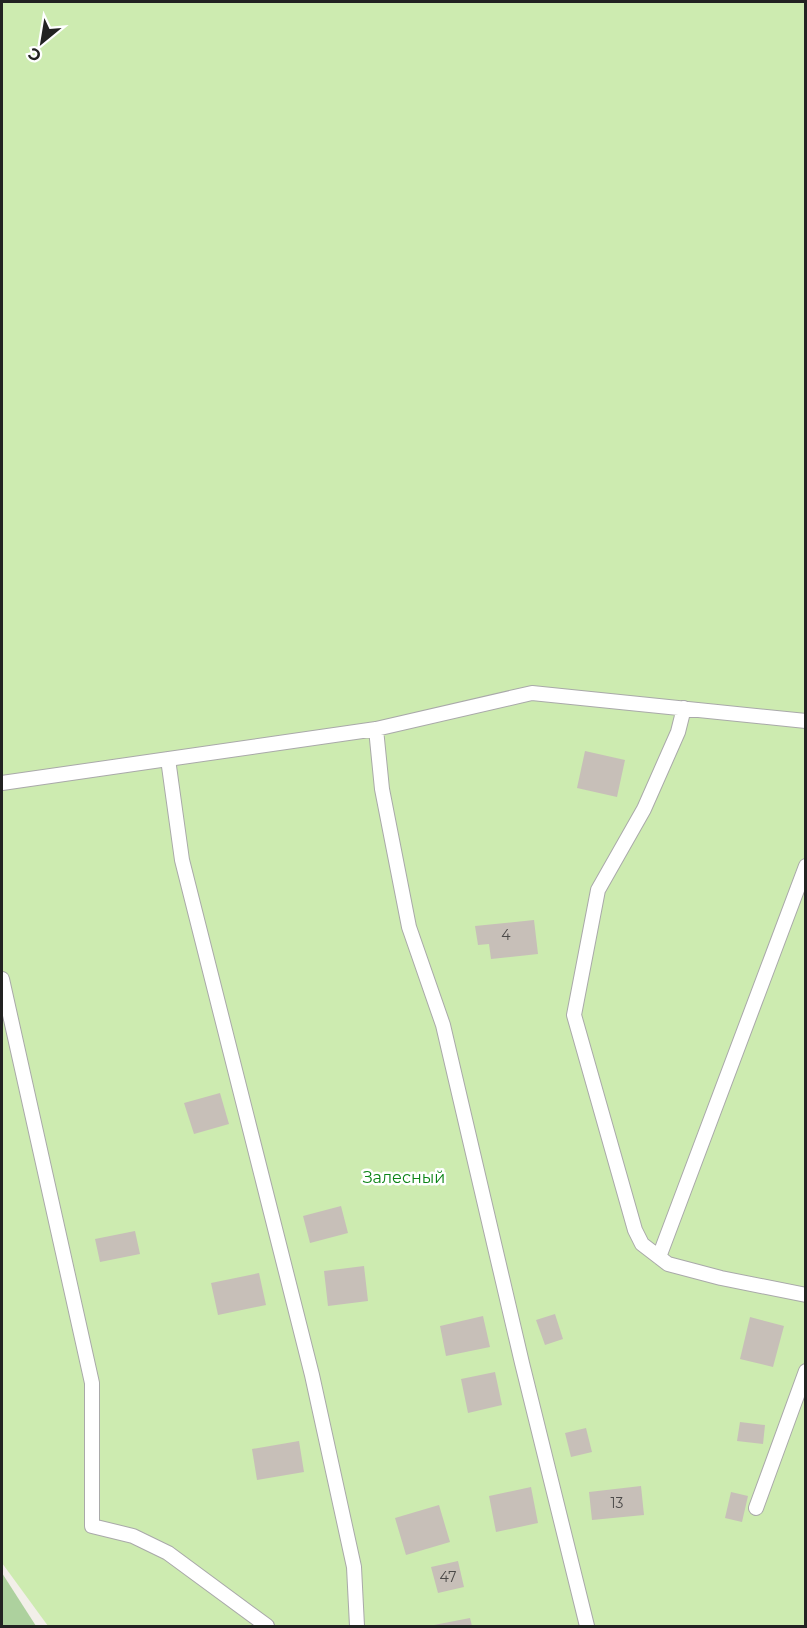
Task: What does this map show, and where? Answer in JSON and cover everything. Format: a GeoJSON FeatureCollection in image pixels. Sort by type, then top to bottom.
{"type":"FeatureCollection","features":[{"type":"Feature","properties":{"kind":"lane"},"geometry":{"type":"LineString","coordinates":[[2,783],[376,729],[532,693],[806,721]]}},
{"type":"Feature","properties":{"kind":"lane"},"geometry":{"type":"LineString","coordinates":[[684,708],[678,732],[644,809],[598,890],[574,1015],[635,1230],[642,1244],[668,1264],[721,1278],[806,1295]]}},
{"type":"Feature","properties":{"kind":"lane"},"geometry":{"type":"LineString","coordinates":[[376,729],[382,789],[409,927],[443,1024],[522,1363],[587,1626]]}},
{"type":"Feature","properties":{"kind":"lane"},"geometry":{"type":"LineString","coordinates":[[168,759],[182,860],[317,1397],[354,1567],[357,1626]]}},
{"type":"Feature","properties":{"kind":"lane"},"geometry":{"type":"LineString","coordinates":[[658,1257],[806,866]]}},
{"type":"Feature","properties":{"kind":"lane"},"geometry":{"type":"LineString","coordinates":[[2,979],[92,1383],[92,1526],[123,1533],[152,1544],[185,1564],[267,1626]]}},
{"type":"Feature","properties":{"kind":"lane"},"geometry":{"type":"LineString","coordinates":[[756,1508],[806,1371]]}},
{"type":"Feature","properties":{"kind":"green space","name":"Залесный"},"geometry":{"type":"Polygon","coordinates":[[[2,2],[805,2],[805,1626],[48,1626],[2,1563],[2,2]]]}},
{"type":"Feature","properties":{"kind":"green space"},"geometry":{"type":"Polygon","coordinates":[[[2,1573],[36,1626],[2,1626],[2,1573]]]}},
{"type":"Feature","properties":{"kind":"building"},"geometry":{"type":"Polygon","coordinates":[[[585,751],[625,760],[617,797],[577,788],[585,751]]]}},
{"type":"Feature","properties":{"kind":"building"},"geometry":{"type":"Polygon","coordinates":[[[534,920],[538,954],[491,959],[489,944],[478,945],[475,926],[534,920]]]}},
{"type":"Feature","properties":{"kind":"building"},"geometry":{"type":"Polygon","coordinates":[[[220,1093],[229,1124],[194,1134],[184,1103],[220,1093]]]}},
{"type":"Feature","properties":{"kind":"building"},"geometry":{"type":"Polygon","coordinates":[[[341,1206],[348,1233],[310,1243],[303,1216],[341,1206]]]}},
{"type":"Feature","properties":{"kind":"building"},"geometry":{"type":"Polygon","coordinates":[[[135,1231],[140,1254],[100,1262],[95,1239],[135,1231]]]}},
{"type":"Feature","properties":{"kind":"building"},"geometry":{"type":"Polygon","coordinates":[[[364,1266],[368,1301],[328,1306],[324,1271],[364,1266]]]}},
{"type":"Feature","properties":{"kind":"building"},"geometry":{"type":"Polygon","coordinates":[[[259,1273],[266,1305],[218,1315],[211,1283],[259,1273]]]}},
{"type":"Feature","properties":{"kind":"building"},"geometry":{"type":"Polygon","coordinates":[[[555,1314],[563,1339],[545,1345],[536,1320],[555,1314]]]}},
{"type":"Feature","properties":{"kind":"building"},"geometry":{"type":"Polygon","coordinates":[[[483,1316],[490,1347],[446,1356],[440,1326],[483,1316]]]}},
{"type":"Feature","properties":{"kind":"building"},"geometry":{"type":"Polygon","coordinates":[[[750,1317],[784,1326],[773,1367],[740,1359],[750,1317]]]}},
{"type":"Feature","properties":{"kind":"building"},"geometry":{"type":"Polygon","coordinates":[[[495,1372],[502,1405],[468,1413],[461,1379],[495,1372]]]}},
{"type":"Feature","properties":{"kind":"building"},"geometry":{"type":"Polygon","coordinates":[[[740,1422],[765,1425],[763,1444],[737,1441],[740,1422]]]}},
{"type":"Feature","properties":{"kind":"building"},"geometry":{"type":"Polygon","coordinates":[[[586,1428],[592,1452],[571,1457],[565,1433],[586,1428]]]}},
{"type":"Feature","properties":{"kind":"building"},"geometry":{"type":"Polygon","coordinates":[[[299,1441],[304,1472],[257,1480],[252,1449],[299,1441]]]}},
{"type":"Feature","properties":{"kind":"building"},"geometry":{"type":"Polygon","coordinates":[[[641,1486],[644,1515],[592,1520],[589,1492],[641,1486]]]}},
{"type":"Feature","properties":{"kind":"building"},"geometry":{"type":"Polygon","coordinates":[[[531,1487],[538,1523],[496,1532],[489,1496],[531,1487]]]}},
{"type":"Feature","properties":{"kind":"building"},"geometry":{"type":"Polygon","coordinates":[[[731,1492],[748,1496],[742,1522],[725,1518],[731,1492]]]}},
{"type":"Feature","properties":{"kind":"building"},"geometry":{"type":"Polygon","coordinates":[[[439,1505],[450,1542],[406,1555],[395,1518],[439,1505]]]}},
{"type":"Feature","properties":{"kind":"building"},"geometry":{"type":"Polygon","coordinates":[[[458,1561],[464,1587],[438,1593],[431,1567],[458,1561]]]}},
{"type":"Feature","properties":{"kind":"building"},"geometry":{"type":"Polygon","coordinates":[[[470,1618],[472,1626],[434,1626],[434,1625],[470,1618]]]}}]}
